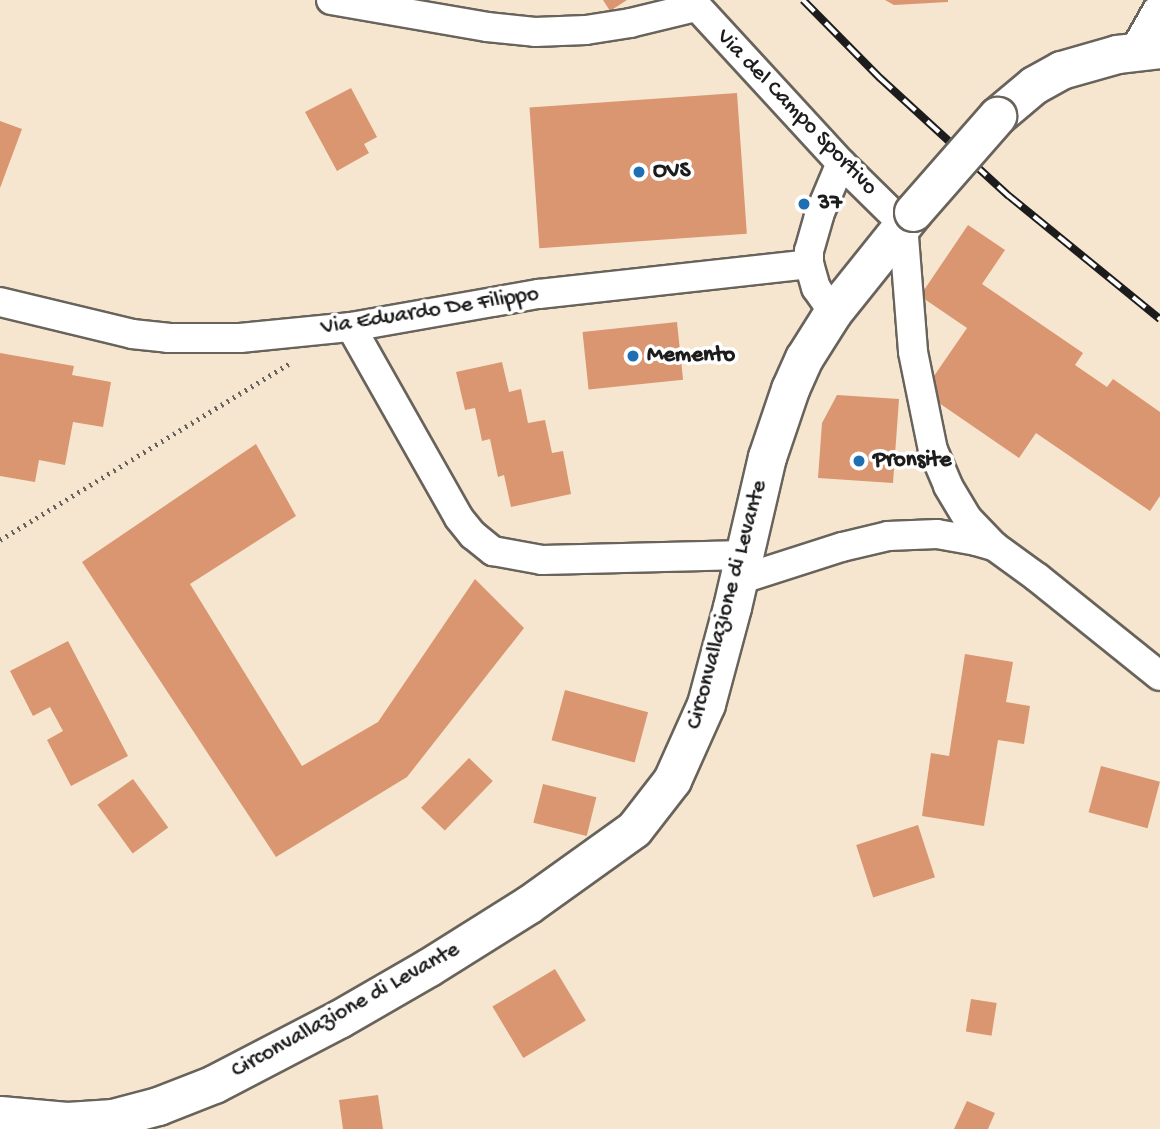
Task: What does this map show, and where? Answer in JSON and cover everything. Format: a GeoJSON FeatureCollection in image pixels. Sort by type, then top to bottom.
{"type":"FeatureCollection","features":[{"type":"Feature","properties":{"kind":"main road"},"geometry":{"type":"LineString","coordinates":[[1150,50],[1160,13]]}},
{"type":"Feature","properties":{"kind":"main road","name":"Circonvallazione di Levante"},"geometry":{"type":"LineString","coordinates":[[0,1115],[120,1123],[214,1084],[339,1019],[504,921],[625,836],[664,791],[693,738],[710,693],[776,426],[804,358],[833,313],[908,218],[997,117],[1034,85],[1061,71],[1102,57],[1150,50]]}},
{"type":"Feature","properties":{"kind":"street"},"geometry":{"type":"LineString","coordinates":[[331,0],[487,27],[535,32],[607,27],[694,2]]}},
{"type":"Feature","properties":{"kind":"street","name":"Via del Campo Sportivo"},"geometry":{"type":"LineString","coordinates":[[694,2],[841,163],[908,218]]}},
{"type":"Feature","properties":{"kind":"street"},"geometry":{"type":"LineString","coordinates":[[833,313],[816,288],[809,264],[815,226],[841,163]]}},
{"type":"Feature","properties":{"kind":"street"},"geometry":{"type":"LineString","coordinates":[[908,218],[913,352],[933,450],[948,486],[968,519],[994,546],[1091,618],[1160,676]]}},
{"type":"Feature","properties":{"kind":"street","name":"Via Eduardo De Filippo"},"geometry":{"type":"LineString","coordinates":[[0,302],[115,331],[168,338],[261,337],[351,327],[528,295],[809,264]]}},
{"type":"Feature","properties":{"kind":"street"},"geometry":{"type":"LineString","coordinates":[[351,327],[459,517],[473,535],[493,551],[542,560],[742,567],[903,534],[937,534],[994,546]]}},
{"type":"Feature","properties":{"kind":"path"},"geometry":{"type":"LineString","coordinates":[[0,540],[292,362]]}},
{"type":"Feature","properties":{"kind":"building"},"geometry":{"type":"Polygon","coordinates":[[[603,0],[627,0],[610,11],[603,0]]]}},
{"type":"Feature","properties":{"kind":"building"},"geometry":{"type":"Polygon","coordinates":[[[885,0],[948,0],[948,2],[894,5],[885,0]]]}},
{"type":"Feature","properties":{"kind":"building"},"geometry":{"type":"Polygon","coordinates":[[[351,88],[377,137],[364,144],[369,153],[337,171],[305,112],[351,88]]]}},
{"type":"Feature","properties":{"kind":"building","name":"OVS"},"geometry":{"type":"Polygon","coordinates":[[[737,93],[747,234],[539,248],[530,108],[737,93]]]}},
{"type":"Feature","properties":{"kind":"building"},"geometry":{"type":"Polygon","coordinates":[[[0,121],[22,129],[0,188],[0,121]]]}},
{"type":"Feature","properties":{"kind":"building"},"geometry":{"type":"Polygon","coordinates":[[[968,225],[1005,250],[982,284],[1083,353],[1075,365],[1107,387],[1113,379],[1160,412],[1160,496],[1150,511],[1036,433],[1019,458],[923,392],[967,328],[920,296],[968,225]]]}},
{"type":"Feature","properties":{"kind":"building","name":"Memento"},"geometry":{"type":"Polygon","coordinates":[[[677,322],[683,380],[589,390],[583,332],[677,322]]]}},
{"type":"Feature","properties":{"kind":"building"},"geometry":{"type":"Polygon","coordinates":[[[0,353],[74,366],[72,375],[111,382],[103,427],[73,422],[65,465],[39,460],[35,482],[0,476],[0,353]]]}},
{"type":"Feature","properties":{"kind":"building"},"geometry":{"type":"Polygon","coordinates":[[[502,362],[509,392],[521,389],[528,423],[545,420],[552,453],[563,451],[571,494],[511,507],[504,475],[498,477],[490,439],[482,441],[475,408],[465,410],[456,372],[502,362]]]}},
{"type":"Feature","properties":{"kind":"building"},"geometry":{"type":"Polygon","coordinates":[[[837,395],[899,399],[893,483],[818,478],[822,423],[837,395]]]}},
{"type":"Feature","properties":{"kind":"building"},"geometry":{"type":"Polygon","coordinates":[[[256,444],[296,516],[190,584],[302,766],[378,722],[475,579],[524,628],[407,777],[276,857],[82,562],[256,444]]]}},
{"type":"Feature","properties":{"kind":"building"},"geometry":{"type":"Polygon","coordinates":[[[68,641],[128,756],[71,786],[47,740],[63,731],[50,707],[33,716],[10,671],[68,641]]]}},
{"type":"Feature","properties":{"kind":"building"},"geometry":{"type":"Polygon","coordinates":[[[965,654],[1013,662],[1006,702],[1030,706],[1024,744],[998,740],[984,826],[922,816],[931,753],[949,756],[965,654]]]}},
{"type":"Feature","properties":{"kind":"building"},"geometry":{"type":"Polygon","coordinates":[[[565,690],[648,712],[635,762],[552,740],[565,690]]]}},
{"type":"Feature","properties":{"kind":"building"},"geometry":{"type":"Polygon","coordinates":[[[469,758],[493,781],[445,831],[421,808],[469,758]]]}},
{"type":"Feature","properties":{"kind":"building"},"geometry":{"type":"Polygon","coordinates":[[[1101,766],[1160,782],[1147,828],[1089,812],[1101,766]]]}},
{"type":"Feature","properties":{"kind":"building"},"geometry":{"type":"Polygon","coordinates":[[[133,779],[168,828],[133,853],[97,805],[133,779]]]}},
{"type":"Feature","properties":{"kind":"building"},"geometry":{"type":"Polygon","coordinates":[[[543,784],[596,797],[587,836],[533,823],[543,784]]]}},
{"type":"Feature","properties":{"kind":"building"},"geometry":{"type":"Polygon","coordinates":[[[918,825],[935,877],[873,897],[856,845],[918,825]]]}},
{"type":"Feature","properties":{"kind":"building"},"geometry":{"type":"Polygon","coordinates":[[[555,969],[586,1020],[523,1058],[492,1007],[555,969]]]}},
{"type":"Feature","properties":{"kind":"building"},"geometry":{"type":"Polygon","coordinates":[[[971,999],[997,1003],[992,1036],[966,1032],[971,999]]]}},
{"type":"Feature","properties":{"kind":"building"},"geometry":{"type":"Polygon","coordinates":[[[378,1095],[383,1129],[343,1129],[339,1100],[378,1095]]]}},
{"type":"Feature","properties":{"kind":"building"},"geometry":{"type":"Polygon","coordinates":[[[967,1101],[995,1113],[988,1129],[954,1129],[967,1101]]]}},
{"type":"Feature","properties":{"kind":"railway"},"geometry":{"type":"LineString","coordinates":[[803,0],[880,78],[1009,196],[1160,319]]}},
{"type":"Feature","properties":{"kind":"place","name":"OVS"},"geometry":{"type":"Point","coordinates":[639,172]}},
{"type":"Feature","properties":{"kind":"place","name":"37"},"geometry":{"type":"Point","coordinates":[804,204]}},
{"type":"Feature","properties":{"kind":"place","name":"Memento"},"geometry":{"type":"Point","coordinates":[633,356]}},
{"type":"Feature","properties":{"kind":"place","name":"Pronsite"},"geometry":{"type":"Point","coordinates":[859,461]}}]}
